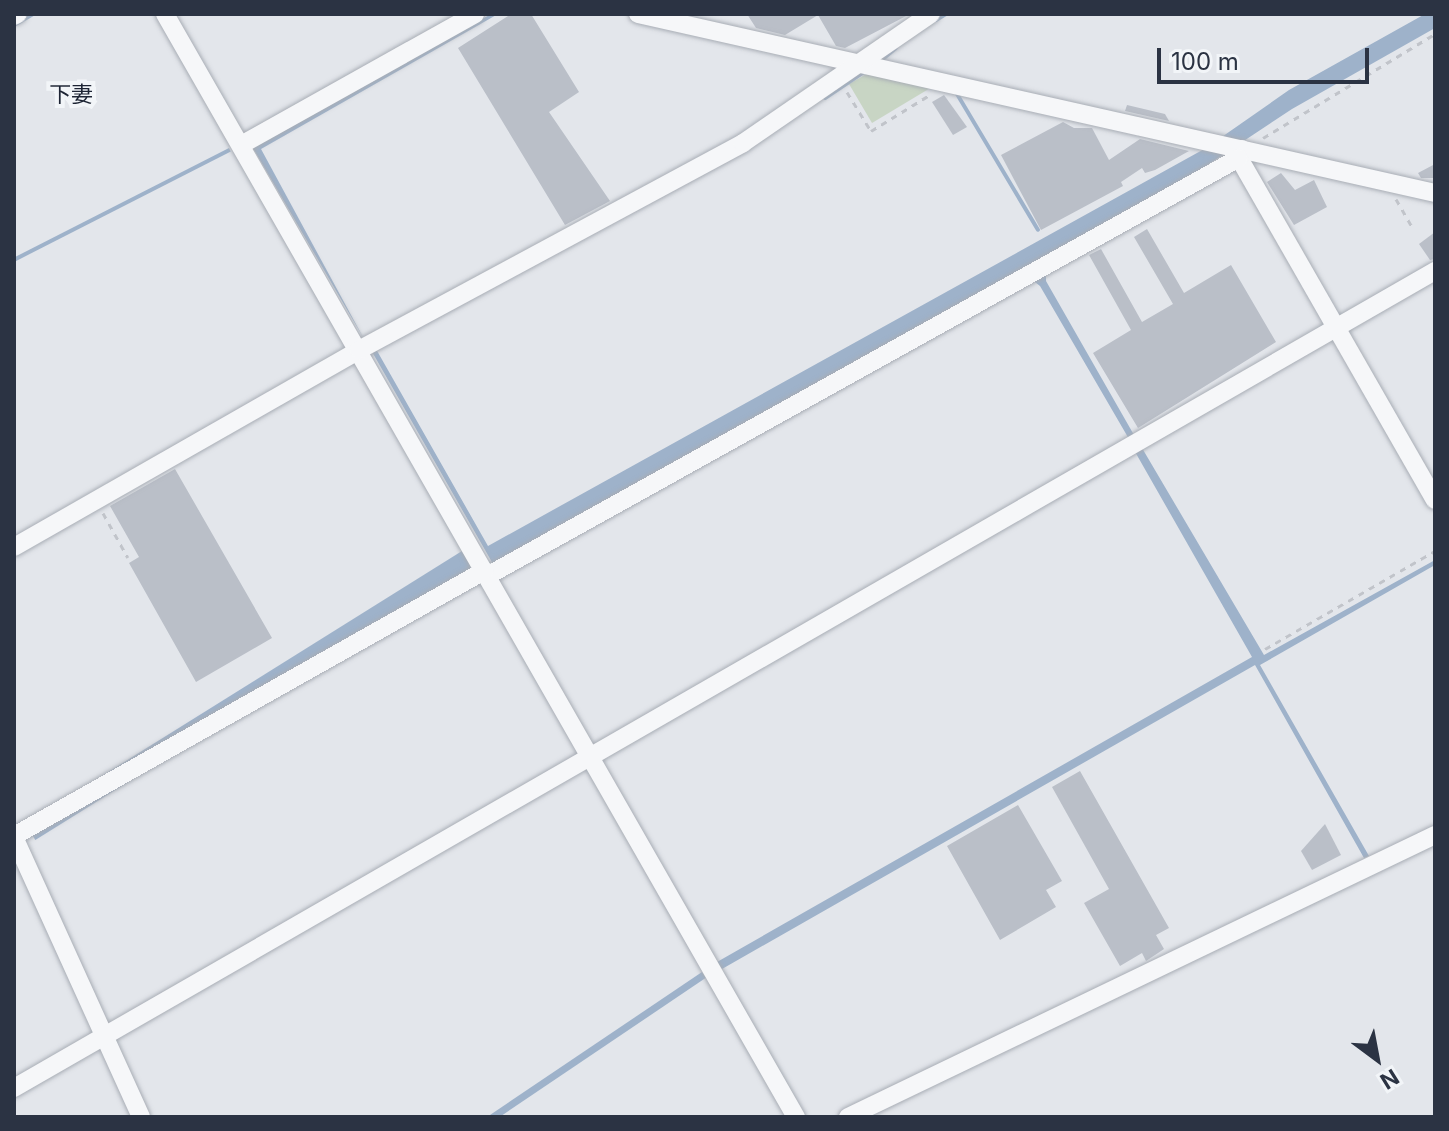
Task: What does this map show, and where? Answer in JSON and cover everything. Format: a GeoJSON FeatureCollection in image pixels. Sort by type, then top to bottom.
{"type":"FeatureCollection","features":[{"type":"Feature","properties":{"kind":"street"},"geometry":{"type":"LineString","coordinates":[[165,14],[796,1117]]}},
{"type":"Feature","properties":{"kind":"street"},"geometry":{"type":"LineString","coordinates":[[241,145],[475,14]]}},
{"type":"Feature","properties":{"kind":"street"},"geometry":{"type":"LineString","coordinates":[[638,14],[1435,193]]}},
{"type":"Feature","properties":{"kind":"street"},"geometry":{"type":"LineString","coordinates":[[14,547],[359,350],[743,143],[931,14]]}},
{"type":"Feature","properties":{"kind":"street"},"geometry":{"type":"LineString","coordinates":[[1242,151],[1336,327],[1435,500]]}},
{"type":"Feature","properties":{"kind":"street"},"geometry":{"type":"LineString","coordinates":[[141,1117],[14,836],[392,618],[485,572],[1242,151]]}},
{"type":"Feature","properties":{"kind":"street"},"geometry":{"type":"LineString","coordinates":[[14,1088],[1435,271]]}},
{"type":"Feature","properties":{"kind":"street"},"geometry":{"type":"LineString","coordinates":[[848,1117],[1435,835]]}},
{"type":"Feature","properties":{"kind":"path"},"geometry":{"type":"LineString","coordinates":[[1242,151],[1286,119],[1435,34]]}},
{"type":"Feature","properties":{"kind":"path"},"geometry":{"type":"LineString","coordinates":[[839,79],[871,131],[948,84]]}},
{"type":"Feature","properties":{"kind":"path"},"geometry":{"type":"LineString","coordinates":[[1386,182],[1412,227]]}},
{"type":"Feature","properties":{"kind":"path"},"geometry":{"type":"LineString","coordinates":[[97,500],[128,558]]}},
{"type":"Feature","properties":{"kind":"path"},"geometry":{"type":"LineString","coordinates":[[1265,649],[1435,551]]}},
{"type":"Feature","properties":{"kind":"green space"},"geometry":{"type":"Polygon","coordinates":[[[870,72],[932,87],[872,123],[849,84],[870,72]]]}},
{"type":"Feature","properties":{"kind":"water"},"geometry":{"type":"Polygon","coordinates":[[[491,14],[498,14],[261,149],[364,339],[253,148],[491,14]]]}},
{"type":"Feature","properties":{"kind":"water"},"geometry":{"type":"Polygon","coordinates":[[[1425,14],[1435,14],[1435,28],[1292,109],[1046,272],[1046,281],[1134,435],[1129,439],[1040,286],[1031,279],[1038,275],[1030,264],[493,564],[371,350],[376,349],[488,546],[1206,148],[1289,90],[1425,14]]]}},
{"type":"Feature","properties":{"kind":"water"},"geometry":{"type":"Polygon","coordinates":[[[229,148],[231,152],[14,262],[14,258],[229,148]]]}},
{"type":"Feature","properties":{"kind":"water"},"geometry":{"type":"Polygon","coordinates":[[[1142,448],[1264,655],[1435,560],[1435,565],[1260,665],[1369,856],[1364,858],[1255,665],[722,969],[717,962],[1252,657],[1134,450],[1142,448]]]}},
{"type":"Feature","properties":{"kind":"water"},"geometry":{"type":"Polygon","coordinates":[[[462,551],[472,567],[35,840],[25,824],[462,551]]]}},
{"type":"Feature","properties":{"kind":"water"},"geometry":{"type":"Polygon","coordinates":[[[702,972],[706,978],[500,1117],[487,1117],[702,972]]]}},
{"type":"Feature","properties":{"kind":"building"},"geometry":{"type":"Polygon","coordinates":[[[511,14],[531,14],[579,92],[549,112],[610,201],[565,225],[458,48],[511,14]]]}},
{"type":"Feature","properties":{"kind":"building"},"geometry":{"type":"Polygon","coordinates":[[[747,14],[910,14],[845,48],[836,46],[818,15],[785,35],[756,28],[747,14]]]}},
{"type":"Feature","properties":{"kind":"building"},"geometry":{"type":"Polygon","coordinates":[[[944,95],[967,127],[953,135],[932,102],[944,95]]]}},
{"type":"Feature","properties":{"kind":"building"},"geometry":{"type":"Polygon","coordinates":[[[1127,105],[1165,114],[1169,121],[1125,111],[1127,105]]]}},
{"type":"Feature","properties":{"kind":"building"},"geometry":{"type":"Polygon","coordinates":[[[1063,122],[1074,128],[1092,128],[1109,160],[1140,139],[1189,151],[1155,170],[1145,173],[1142,168],[1121,182],[1123,186],[1041,230],[1001,155],[1063,122]]]}},
{"type":"Feature","properties":{"kind":"building"},"geometry":{"type":"Polygon","coordinates":[[[1435,164],[1435,178],[1421,178],[1418,173],[1435,164]]]}},
{"type":"Feature","properties":{"kind":"building"},"geometry":{"type":"Polygon","coordinates":[[[1281,173],[1295,190],[1314,180],[1327,207],[1294,225],[1267,182],[1281,173]]]}},
{"type":"Feature","properties":{"kind":"building"},"geometry":{"type":"Polygon","coordinates":[[[1147,229],[1184,293],[1231,265],[1276,342],[1138,428],[1093,353],[1131,330],[1089,255],[1101,249],[1142,322],[1173,304],[1134,237],[1147,229]]]}},
{"type":"Feature","properties":{"kind":"building"},"geometry":{"type":"Polygon","coordinates":[[[1435,232],[1435,259],[1430,260],[1419,244],[1435,232]]]}},
{"type":"Feature","properties":{"kind":"building"},"geometry":{"type":"Polygon","coordinates":[[[175,469],[272,638],[196,682],[129,563],[139,557],[110,506],[175,469]]]}},
{"type":"Feature","properties":{"kind":"building"},"geometry":{"type":"Polygon","coordinates":[[[1080,771],[1169,928],[1156,935],[1164,949],[1146,961],[1142,953],[1120,966],[1084,903],[1109,889],[1052,787],[1080,771]]]}},
{"type":"Feature","properties":{"kind":"building"},"geometry":{"type":"Polygon","coordinates":[[[1018,805],[1062,881],[1046,890],[1056,907],[1000,940],[947,846],[1018,805]]]}},
{"type":"Feature","properties":{"kind":"building"},"geometry":{"type":"Polygon","coordinates":[[[1325,824],[1341,855],[1312,870],[1301,851],[1325,824]]]}},
{"type":"Feature","properties":{"kind":"waterway"},"geometry":{"type":"LineString","coordinates":[[14,25],[33,14]]}},
{"type":"Feature","properties":{"kind":"waterway"},"geometry":{"type":"LineString","coordinates":[[936,20],[946,14]]}},
{"type":"Feature","properties":{"kind":"waterway"},"geometry":{"type":"LineString","coordinates":[[878,63],[896,48]]}},
{"type":"Feature","properties":{"kind":"waterway"},"geometry":{"type":"LineString","coordinates":[[825,98],[864,72]]}},
{"type":"Feature","properties":{"kind":"waterway"},"geometry":{"type":"LineString","coordinates":[[957,94],[1038,230]]}},
{"type":"Feature","properties":{"kind":"district","name":"下妻"},"geometry":{"type":"Point","coordinates":[71,95]}}]}
